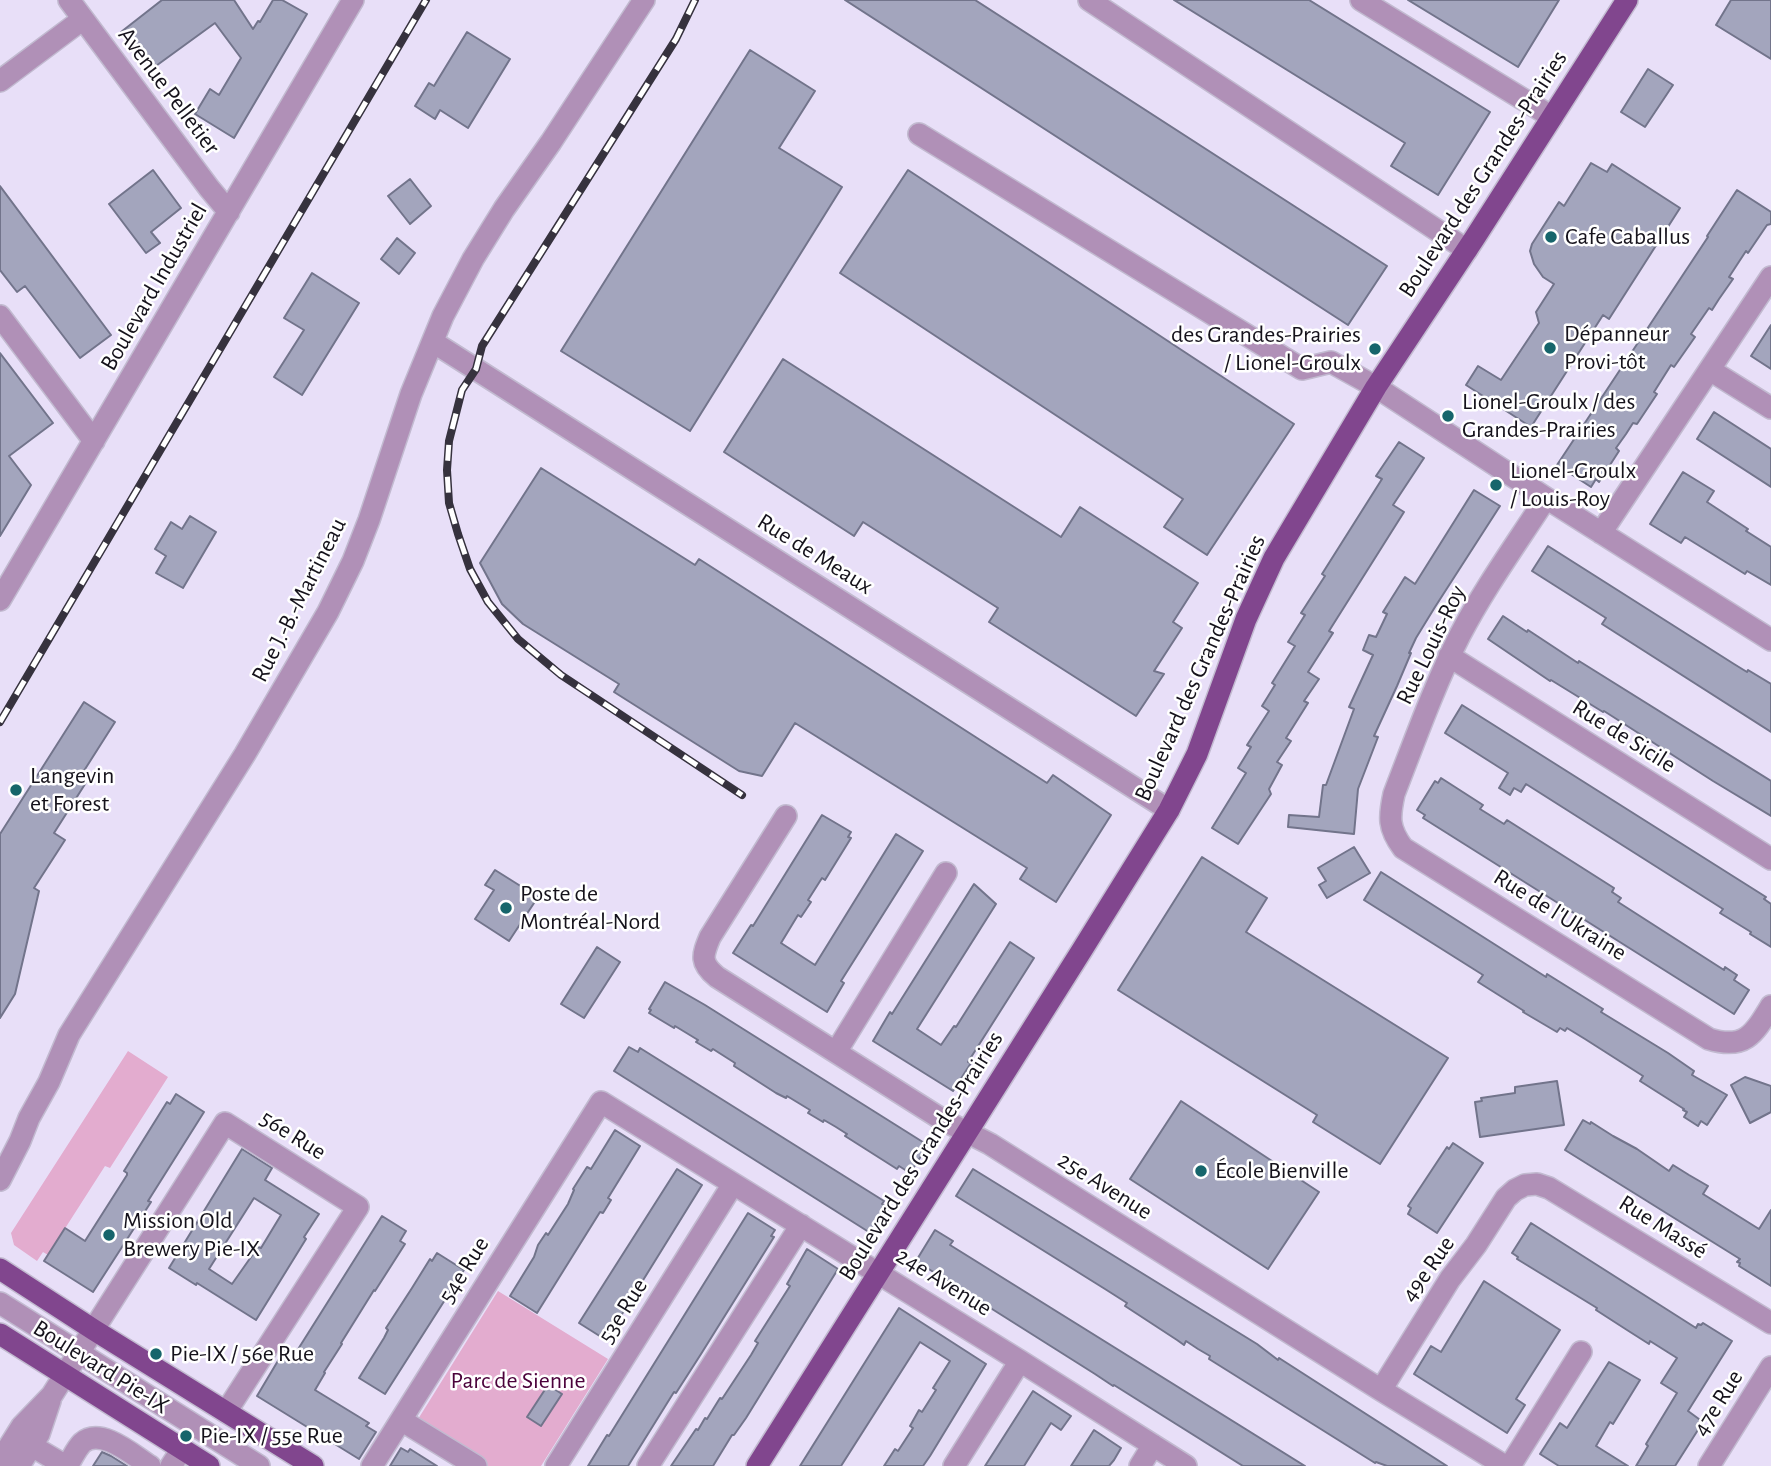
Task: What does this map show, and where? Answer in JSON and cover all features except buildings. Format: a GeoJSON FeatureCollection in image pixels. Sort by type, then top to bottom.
{"type":"FeatureCollection","features":[{"type":"Feature","properties":{"kind":"main road","name":"Boulevard des Grandes-Prairies"},"geometry":{"type":"LineString","coordinates":[[757,1466],[1169,810],[1197,754],[1246,619],[1274,558],[1376,387],[1627,0]]}},
{"type":"Feature","properties":{"kind":"main road","name":"Boulevard Pie-IX"},"geometry":{"type":"LineString","coordinates":[[0,1269],[313,1466]]}},
{"type":"Feature","properties":{"kind":"main road","name":"Boulevard Pie-IX"},"geometry":{"type":"LineString","coordinates":[[0,1334],[65,1375],[177,1458],[209,1466]]}},
{"type":"Feature","properties":{"kind":"street","name":"Avenue Pelletier"},"geometry":{"type":"LineString","coordinates":[[69,0],[229,212]]}},
{"type":"Feature","properties":{"kind":"street","name":"Boulevard Industriel"},"geometry":{"type":"LineString","coordinates":[[0,600],[6,572],[94,441],[353,0]]}},
{"type":"Feature","properties":{"kind":"street","name":"Rue J.-B.-Martineau"},"geometry":{"type":"LineString","coordinates":[[0,1180],[49,1082],[69,1035],[245,754],[336,595],[369,520],[411,394],[445,312],[473,259],[644,0]]}},
{"type":"Feature","properties":{"kind":"street"},"geometry":{"type":"LineString","coordinates":[[1089,0],[1467,250]]}},
{"type":"Feature","properties":{"kind":"street"},"geometry":{"type":"LineString","coordinates":[[1361,0],[1552,117]]}},
{"type":"Feature","properties":{"kind":"street"},"geometry":{"type":"LineString","coordinates":[[0,81],[83,19]]}},
{"type":"Feature","properties":{"kind":"street"},"geometry":{"type":"LineString","coordinates":[[919,134],[1302,369],[1331,362],[1376,387],[1771,640]]}},
{"type":"Feature","properties":{"kind":"street"},"geometry":{"type":"LineString","coordinates":[[1601,533],[1771,276]]}},
{"type":"Feature","properties":{"kind":"street"},"geometry":{"type":"LineString","coordinates":[[0,316],[94,441]]}},
{"type":"Feature","properties":{"kind":"street","name":"Rue de Meaux"},"geometry":{"type":"LineString","coordinates":[[433,342],[1169,810]]}},
{"type":"Feature","properties":{"kind":"street"},"geometry":{"type":"LineString","coordinates":[[1710,370],[1771,408]]}},
{"type":"Feature","properties":{"kind":"street","name":"Rue Louis-Roy"},"geometry":{"type":"LineString","coordinates":[[1391,827],[1390,810],[1394,794],[1449,656],[1477,606],[1546,498]]}},
{"type":"Feature","properties":{"kind":"street","name":"Rue de Sicile"},"geometry":{"type":"LineString","coordinates":[[1449,656],[1771,859]]}},
{"type":"Feature","properties":{"kind":"street","name":"25e Avenue"},"geometry":{"type":"LineString","coordinates":[[786,816],[710,937],[703,960],[708,970],[943,1120],[1002,1151],[1381,1390],[1508,1466]]}},
{"type":"Feature","properties":{"kind":"street","name":"Rue de l'Ukraine"},"geometry":{"type":"LineString","coordinates":[[1391,827],[1403,848],[1709,1039],[1735,1043],[1746,1038],[1756,1029],[1771,1006]]}},
{"type":"Feature","properties":{"kind":"street"},"geometry":{"type":"LineString","coordinates":[[836,1052],[946,873]]}},
{"type":"Feature","properties":{"kind":"street","name":"24e Avenue"},"geometry":{"type":"LineString","coordinates":[[601,1102],[1186,1466]]}},
{"type":"Feature","properties":{"kind":"street","name":"54e Rue"},"geometry":{"type":"LineString","coordinates":[[372,1466],[601,1102]]}},
{"type":"Feature","properties":{"kind":"street","name":"56e Rue"},"geometry":{"type":"LineString","coordinates":[[3,1448],[52,1395],[225,1123],[358,1207],[226,1412]]}},
{"type":"Feature","properties":{"kind":"street","name":"53e Rue"},"geometry":{"type":"LineString","coordinates":[[556,1466],[733,1184]]}},
{"type":"Feature","properties":{"kind":"street","name":"Rue Massé"},"geometry":{"type":"LineString","coordinates":[[1525,1185],[1537,1184],[1549,1188],[1771,1324]]}},
{"type":"Feature","properties":{"kind":"street","name":"49e Rue"},"geometry":{"type":"LineString","coordinates":[[1381,1390],[1450,1279],[1506,1198],[1525,1185]]}},
{"type":"Feature","properties":{"kind":"street"},"geometry":{"type":"LineString","coordinates":[[648,1466],[801,1225]]}},
{"type":"Feature","properties":{"kind":"street"},"geometry":{"type":"LineString","coordinates":[[5,1306],[258,1466]]}},
{"type":"Feature","properties":{"kind":"street"},"geometry":{"type":"LineString","coordinates":[[1508,1466],[1581,1352]]}},
{"type":"Feature","properties":{"kind":"street"},"geometry":{"type":"LineString","coordinates":[[954,1466],[1020,1361]]}},
{"type":"Feature","properties":{"kind":"street","name":"47e Rue"},"geometry":{"type":"LineString","coordinates":[[1709,1466],[1771,1367]]}},
{"type":"Feature","properties":{"kind":"street","name":"56e Rue"},"geometry":{"type":"LineString","coordinates":[[19,1466],[39,1434],[52,1395]]}},
{"type":"Feature","properties":{"kind":"street"},"geometry":{"type":"LineString","coordinates":[[401,1420],[476,1466]]}},
{"type":"Feature","properties":{"kind":"street"},"geometry":{"type":"LineString","coordinates":[[32,1446],[66,1466],[81,1444],[97,1437],[110,1440],[150,1466]]}},
{"type":"Feature","properties":{"kind":"street"},"geometry":{"type":"LineString","coordinates":[[1140,1466],[1153,1445]]}},
{"type":"Feature","properties":{"kind":"green space"},"geometry":{"type":"Polygon","coordinates":[[[128,1051],[168,1077],[110,1168],[105,1166],[48,1255],[43,1252],[37,1261],[14,1245],[11,1233],[128,1051]]]}},
{"type":"Feature","properties":{"kind":"green space","name":"Parc de Sienne"},"geometry":{"type":"Polygon","coordinates":[[[498,1291],[608,1359],[541,1466],[485,1466],[415,1424],[498,1291]]]}},
{"type":"Feature","properties":{"kind":"railway"},"geometry":{"type":"LineString","coordinates":[[0,722],[426,0]]}},
{"type":"Feature","properties":{"kind":"railway"},"geometry":{"type":"LineString","coordinates":[[695,0],[676,39],[482,346],[476,369],[462,390],[449,441],[447,470],[449,503],[470,569],[488,602],[518,639],[561,675],[742,795]]}},
{"type":"Feature","properties":{"kind":"place","name":"Cafe Caballus"},"geometry":{"type":"Point","coordinates":[1551,237]}},
{"type":"Feature","properties":{"kind":"place","name":"Dépanneur Provi-tôt"},"geometry":{"type":"Point","coordinates":[1550,348]}},
{"type":"Feature","properties":{"kind":"place","name":"des Grandes-Prairies / Lionel-Groulx"},"geometry":{"type":"Point","coordinates":[1375,349]}},
{"type":"Feature","properties":{"kind":"place","name":"Lionel-Groulx / des Grandes-Prairies"},"geometry":{"type":"Point","coordinates":[1448,416]}},
{"type":"Feature","properties":{"kind":"place","name":"Lionel-Groulx / Louis-Roy"},"geometry":{"type":"Point","coordinates":[1496,485]}},
{"type":"Feature","properties":{"kind":"place","name":"Langevin et Forest"},"geometry":{"type":"Point","coordinates":[16,790]}},
{"type":"Feature","properties":{"kind":"place","name":"Poste de Montréal-Nord"},"geometry":{"type":"Point","coordinates":[506,908]}},
{"type":"Feature","properties":{"kind":"place","name":"École Bienville"},"geometry":{"type":"Point","coordinates":[1201,1171]}},
{"type":"Feature","properties":{"kind":"place","name":"Mission Old Brewery Pie-IX"},"geometry":{"type":"Point","coordinates":[109,1235]}},
{"type":"Feature","properties":{"kind":"place","name":"Pie-IX / 56e Rue"},"geometry":{"type":"Point","coordinates":[156,1354]}},
{"type":"Feature","properties":{"kind":"place","name":"Pie-IX / 55e Rue"},"geometry":{"type":"Point","coordinates":[186,1436]}}]}
